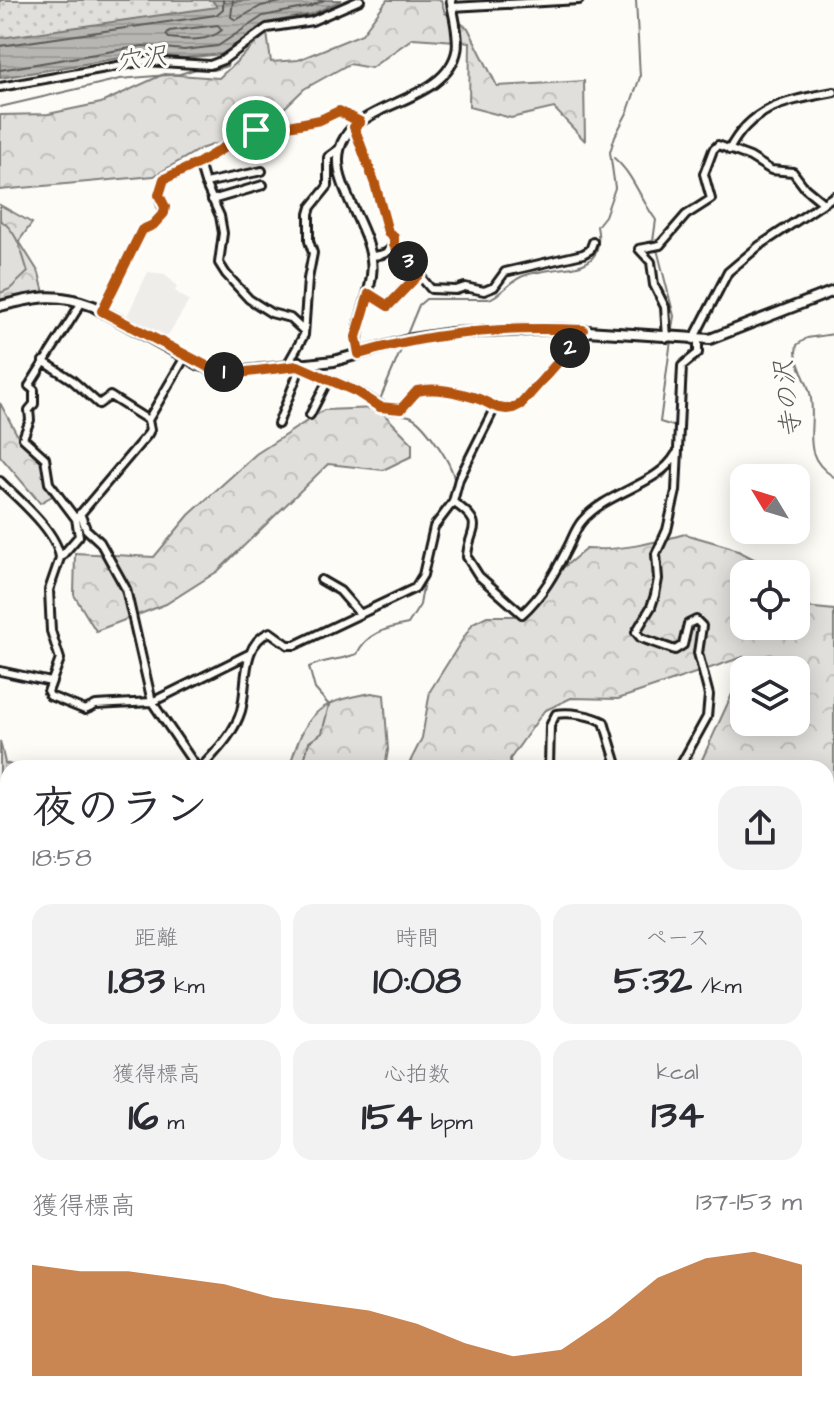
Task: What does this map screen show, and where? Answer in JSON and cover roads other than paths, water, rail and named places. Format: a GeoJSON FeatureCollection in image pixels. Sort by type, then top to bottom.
{"type":"FeatureCollection","features":[{"type":"Feature","properties":{"kind":"main road"},"geometry":{"type":"LineString","coordinates":[[0,306],[53,296],[82,302],[185,357],[228,373],[334,361],[412,339],[452,333],[583,330],[696,340],[729,334],[834,291]]}},
{"type":"Feature","properties":{"kind":"street"},"geometry":{"type":"LineString","coordinates":[[0,87],[145,61],[210,65],[223,60],[267,28],[312,21],[360,0]]}},
{"type":"Feature","properties":{"kind":"street"},"geometry":{"type":"LineString","coordinates":[[527,3],[540,0]]}},
{"type":"Feature","properties":{"kind":"street"},"geometry":{"type":"LineString","coordinates":[[579,0],[451,3],[457,49],[444,75],[428,87],[357,124],[339,149],[328,157],[328,186],[309,214],[309,241],[313,253],[304,331],[290,360],[357,392],[380,407],[393,410],[401,409],[417,391],[434,389],[507,410],[521,404],[583,330]]}},
{"type":"Feature","properties":{"kind":"street"},"geometry":{"type":"LineString","coordinates":[[729,150],[748,122],[769,108],[834,92]]}},
{"type":"Feature","properties":{"kind":"street"},"geometry":{"type":"LineString","coordinates":[[102,311],[142,230],[153,225],[164,213],[165,207],[159,195],[164,179],[256,130],[320,120],[339,111],[357,124],[394,245],[431,289],[456,290],[465,287],[484,291],[494,287],[505,272],[583,254],[590,250],[593,242]]}},
{"type":"Feature","properties":{"kind":"street"},"geometry":{"type":"LineString","coordinates":[[667,338],[665,307],[654,285],[651,262],[639,249],[660,245],[686,215],[708,202],[711,194],[704,174],[718,145],[750,157],[771,170],[793,172],[805,188],[822,202]]}},
{"type":"Feature","properties":{"kind":"street"},"geometry":{"type":"LineString","coordinates":[[339,149],[337,167],[366,232],[371,256],[369,294],[356,337],[359,354]]}},
{"type":"Feature","properties":{"kind":"street"},"geometry":{"type":"LineString","coordinates":[[199,163],[220,216],[223,233],[219,263],[249,299],[271,313],[290,318],[304,331]]}},
{"type":"Feature","properties":{"kind":"street"},"geometry":{"type":"LineString","coordinates":[[205,183],[262,171]]}},
{"type":"Feature","properties":{"kind":"street"},"geometry":{"type":"LineString","coordinates":[[212,200],[263,185]]}},
{"type":"Feature","properties":{"kind":"street"},"geometry":{"type":"LineString","coordinates":[[684,760],[702,730],[708,707],[709,695],[698,653],[702,626],[696,620],[688,624],[683,645],[675,650],[641,638],[636,632],[655,595],[658,579],[656,554],[667,530],[676,491],[682,366],[698,353],[696,340],[728,272],[759,246],[834,196]]}},
{"type":"Feature","properties":{"kind":"street"},"geometry":{"type":"LineString","coordinates":[[371,256],[385,255],[394,245]]}},
{"type":"Feature","properties":{"kind":"street"},"geometry":{"type":"LineString","coordinates":[[369,294],[388,306],[419,274]]}},
{"type":"Feature","properties":{"kind":"street"},"geometry":{"type":"LineString","coordinates":[[82,302],[29,386],[34,390],[34,404],[29,410],[30,420],[23,438],[45,458],[49,483],[100,542],[126,589],[152,702],[193,760]]}},
{"type":"Feature","properties":{"kind":"street"},"geometry":{"type":"LineString","coordinates":[[185,357],[148,420],[148,434],[78,516],[79,536],[60,558],[49,590],[51,631],[60,654],[48,692],[50,696],[85,710],[96,705],[152,702],[249,654]]}},
{"type":"Feature","properties":{"kind":"street"},"geometry":{"type":"LineString","coordinates":[[43,361],[72,380],[99,404],[110,396],[148,420]]}},
{"type":"Feature","properties":{"kind":"street"},"geometry":{"type":"LineString","coordinates":[[278,424],[302,365]]}},
{"type":"Feature","properties":{"kind":"street"},"geometry":{"type":"LineString","coordinates":[[310,415],[328,380]]}},
{"type":"Feature","properties":{"kind":"street"},"geometry":{"type":"LineString","coordinates":[[207,760],[225,741],[240,712],[249,654],[260,636],[270,632],[288,645],[295,645],[415,588],[423,575],[434,527],[453,502],[459,479],[492,413],[492,404]]}},
{"type":"Feature","properties":{"kind":"street"},"geometry":{"type":"LineString","coordinates":[[453,502],[465,510],[474,522],[475,532],[467,557],[479,576],[522,614],[541,596],[582,520],[613,495],[656,475],[671,463],[677,453]]}},
{"type":"Feature","properties":{"kind":"street"},"geometry":{"type":"LineString","coordinates":[[0,481],[52,535],[60,558]]}},
{"type":"Feature","properties":{"kind":"street"},"geometry":{"type":"LineString","coordinates":[[321,580],[340,591],[360,614]]}},
{"type":"Feature","properties":{"kind":"street"},"geometry":{"type":"LineString","coordinates":[[0,671],[51,682]]}},
{"type":"Feature","properties":{"kind":"street"},"geometry":{"type":"LineString","coordinates":[[549,760],[552,721],[556,714],[564,713],[594,717],[604,722],[616,760]]}},
{"type":"Feature","properties":{"kind":"water"},"geometry":{"type":"Polygon","coordinates":[[[212,0],[225,3],[342,0],[312,14],[267,23],[222,54],[184,58],[144,54],[0,78],[0,38],[217,7],[212,0]]]}},
{"type":"Feature","properties":{"kind":"waterway"},"geometry":{"type":"LineString","coordinates":[[405,339],[419,305],[426,299],[489,299],[521,277],[579,266],[595,254],[597,226],[605,216],[615,188],[610,152],[640,77],[636,0]]}},
{"type":"Feature","properties":{"kind":"waterway","name":"穴沢"},"geometry":{"type":"LineString","coordinates":[[0,107],[120,79],[180,74],[196,69],[213,70],[227,66],[229,59]]}},
{"type":"Feature","properties":{"kind":"waterway"},"geometry":{"type":"LineString","coordinates":[[614,158],[627,172],[656,220],[653,241],[674,316],[671,334]]}},
{"type":"Feature","properties":{"kind":"waterway","name":"寺の沢"},"geometry":{"type":"LineString","coordinates":[[834,334],[807,338],[797,345],[796,352],[812,405],[812,449],[823,468],[834,477]]}},
{"type":"Feature","properties":{"kind":"waterway"},"geometry":{"type":"LineString","coordinates":[[671,340],[660,422],[683,429],[681,455]]}},
{"type":"Feature","properties":{"kind":"waterway"},"geometry":{"type":"LineString","coordinates":[[379,402],[403,345]]}},
{"type":"Feature","properties":{"kind":"waterway"},"geometry":{"type":"LineString","coordinates":[[377,408],[381,413],[412,417],[430,435],[454,479],[449,503]]}},
{"type":"Feature","properties":{"kind":"waterway"},"geometry":{"type":"LineString","coordinates":[[663,478],[675,463]]}},
{"type":"Feature","properties":{"kind":"waterway"},"geometry":{"type":"LineString","coordinates":[[304,760],[309,742],[322,733],[329,705],[315,689],[309,667],[357,654],[372,636],[408,624],[420,605],[425,575]]}}]}
